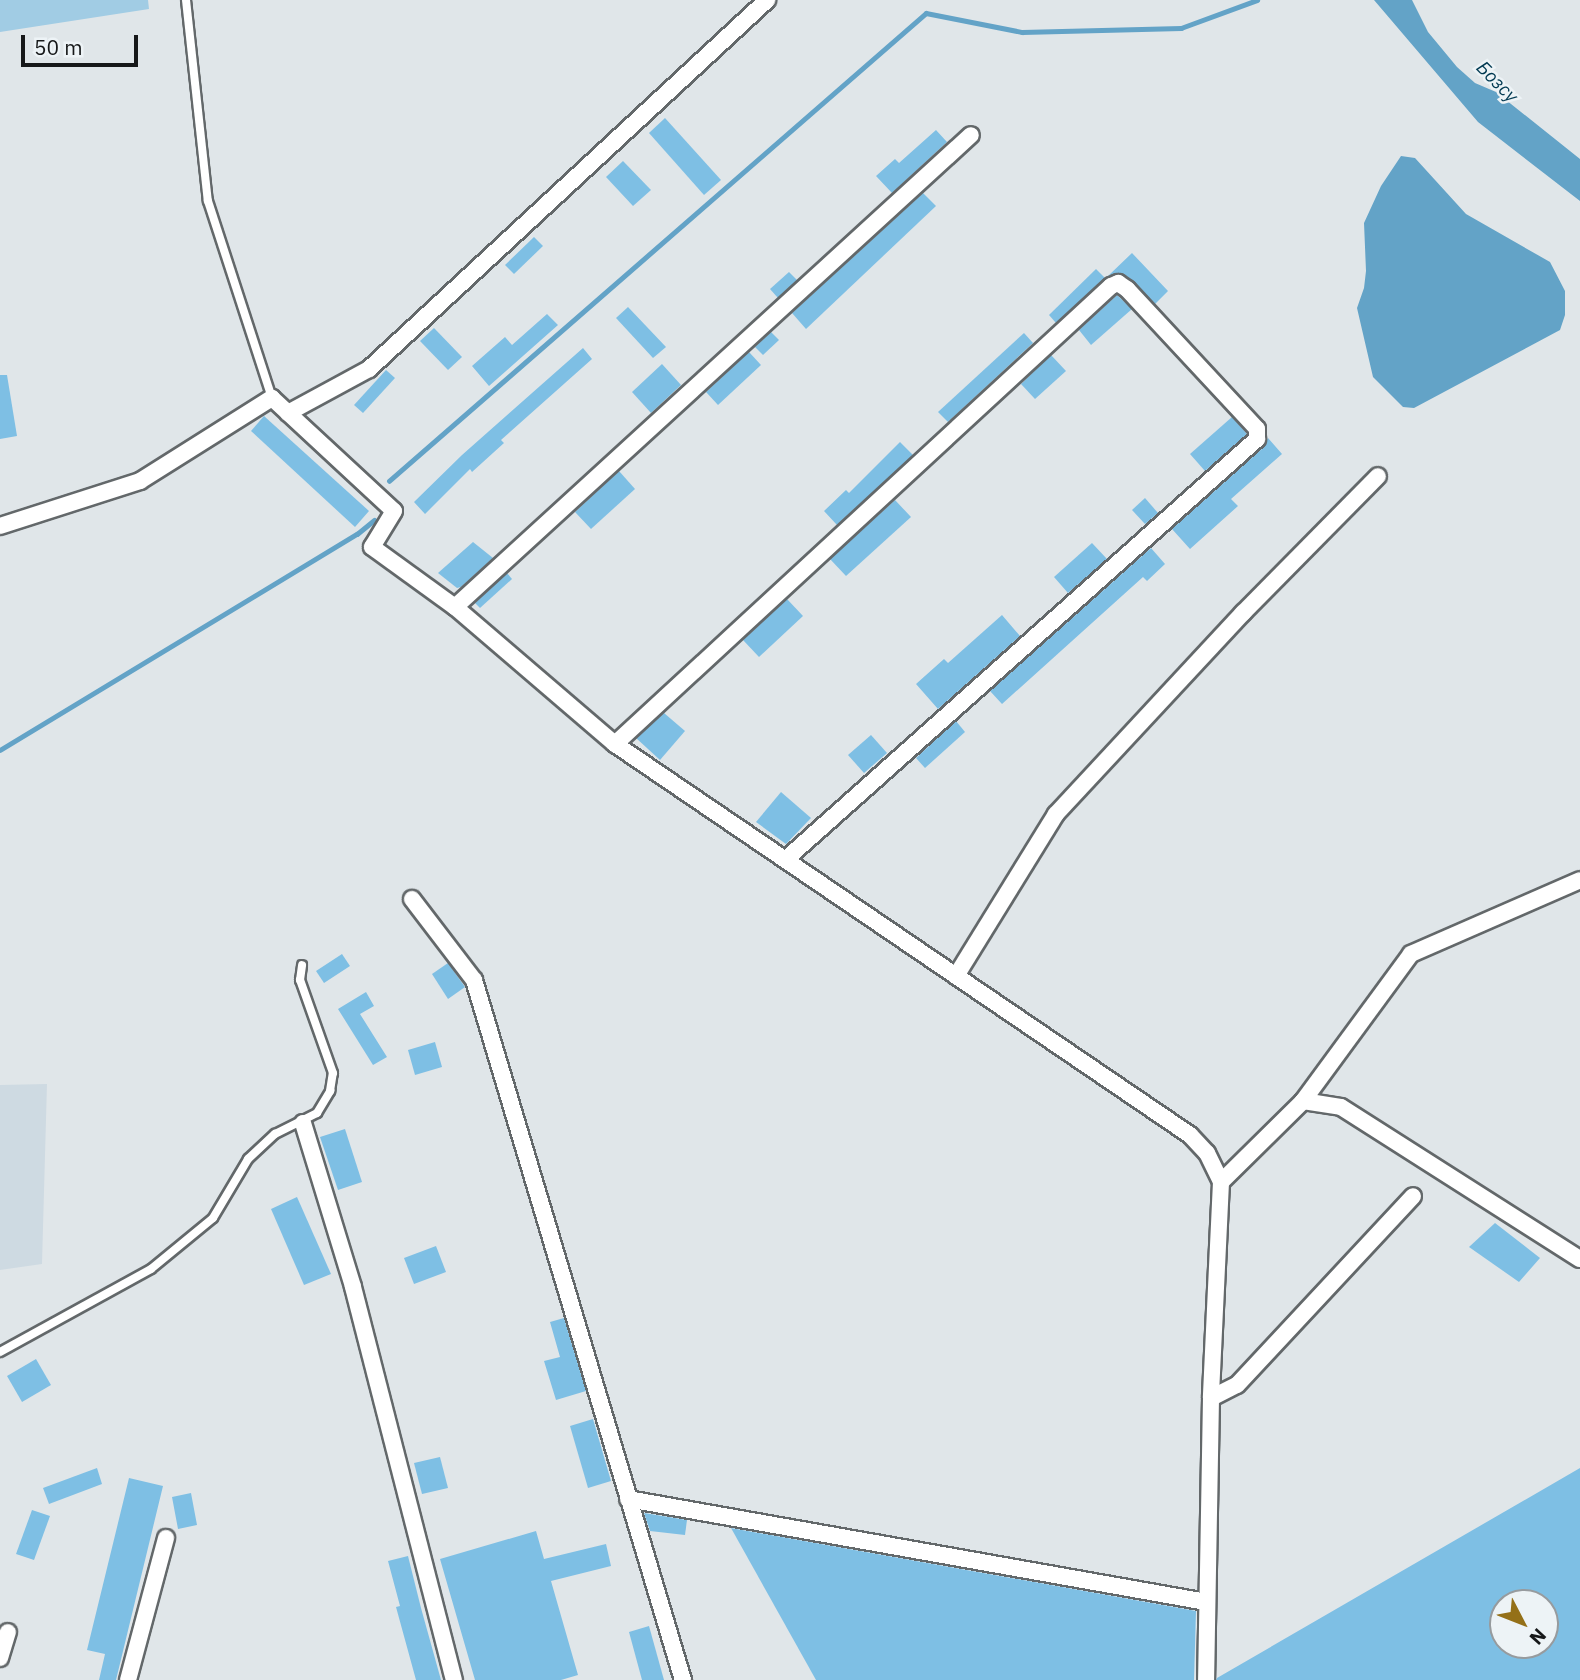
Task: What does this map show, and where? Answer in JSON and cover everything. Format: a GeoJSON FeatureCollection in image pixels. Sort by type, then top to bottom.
{"type":"FeatureCollection","features":[{"type":"Feature","properties":{"kind":"street"},"geometry":{"type":"LineString","coordinates":[[288,413],[369,369],[767,0]]}},
{"type":"Feature","properties":{"kind":"street"},"geometry":{"type":"LineString","coordinates":[[455,607],[971,135]]}},
{"type":"Feature","properties":{"kind":"street"},"geometry":{"type":"LineString","coordinates":[[615,744],[1111,286],[1118,284],[1127,289],[1257,429],[1257,439],[785,860]]}},
{"type":"Feature","properties":{"kind":"street"},"geometry":{"type":"LineString","coordinates":[[0,526],[140,481],[272,398],[394,511],[372,547],[455,607],[615,744],[1191,1135],[1207,1153],[1221,1182],[1211,1398],[1206,1680]]}},
{"type":"Feature","properties":{"kind":"street"},"geometry":{"type":"LineString","coordinates":[[956,976],[1056,814],[1243,613],[1378,476]]}},
{"type":"Feature","properties":{"kind":"street"},"geometry":{"type":"LineString","coordinates":[[1221,1182],[1303,1101],[1411,954],[1580,880]]}},
{"type":"Feature","properties":{"kind":"street"},"geometry":{"type":"LineString","coordinates":[[412,899],[474,980],[683,1680]]}},
{"type":"Feature","properties":{"kind":"street"},"geometry":{"type":"LineString","coordinates":[[1303,1101],[1341,1107],[1580,1259]]}},
{"type":"Feature","properties":{"kind":"street"},"geometry":{"type":"LineString","coordinates":[[303,1123],[353,1287],[454,1680]]}},
{"type":"Feature","properties":{"kind":"street"},"geometry":{"type":"LineString","coordinates":[[1211,1398],[1237,1385],[1413,1196]]}},
{"type":"Feature","properties":{"kind":"street"},"geometry":{"type":"LineString","coordinates":[[628,1499],[1206,1602]]}},
{"type":"Feature","properties":{"kind":"street"},"geometry":{"type":"LineString","coordinates":[[128,1680],[166,1538]]}},
{"type":"Feature","properties":{"kind":"street"},"geometry":{"type":"LineString","coordinates":[[0,1658],[8,1632]]}},
{"type":"Feature","properties":{"kind":"lane"},"geometry":{"type":"LineString","coordinates":[[186,0],[208,201],[272,398]]}},
{"type":"Feature","properties":{"kind":"lane"},"geometry":{"type":"LineString","coordinates":[[0,1352],[151,1269],[213,1218],[248,1160],[275,1134],[303,1123],[317,1113],[330,1091],[333,1073],[300,980],[302,965]]}},
{"type":"Feature","properties":{"kind":"shaded area"},"geometry":{"type":"Polygon","coordinates":[[[0,0],[148,0],[149,9],[0,32],[0,0]]]}},
{"type":"Feature","properties":{"kind":"shaded area","name":"Бозсу"},"geometry":{"type":"Polygon","coordinates":[[[1374,0],[1412,0],[1428,32],[1457,67],[1475,83],[1496,92],[1580,159],[1580,201],[1478,122],[1374,0]]]}},
{"type":"Feature","properties":{"kind":"shaded area"},"geometry":{"type":"Polygon","coordinates":[[[1401,156],[1415,158],[1466,214],[1550,262],[1565,291],[1565,315],[1560,330],[1414,408],[1403,407],[1373,377],[1357,308],[1366,271],[1364,223],[1381,186],[1401,156]]]}},
{"type":"Feature","properties":{"kind":"shaded area"},"geometry":{"type":"Polygon","coordinates":[[[47,1084],[42,1264],[0,1270],[0,1085],[47,1084]]]}},
{"type":"Feature","properties":{"kind":"building"},"geometry":{"type":"Polygon","coordinates":[[[665,118],[721,180],[704,195],[649,133],[665,118]]]}},
{"type":"Feature","properties":{"kind":"building"},"geometry":{"type":"Polygon","coordinates":[[[936,130],[947,142],[892,193],[876,176],[895,159],[899,163],[936,130]]]}},
{"type":"Feature","properties":{"kind":"building"},"geometry":{"type":"Polygon","coordinates":[[[623,161],[651,190],[633,206],[606,177],[623,161]]]}},
{"type":"Feature","properties":{"kind":"building"},"geometry":{"type":"Polygon","coordinates":[[[923,193],[936,206],[806,329],[792,313],[923,193]]]}},
{"type":"Feature","properties":{"kind":"building"},"geometry":{"type":"Polygon","coordinates":[[[534,237],[543,246],[514,274],[505,265],[534,237]]]}},
{"type":"Feature","properties":{"kind":"building"},"geometry":{"type":"Polygon","coordinates":[[[1132,253],[1168,291],[1155,304],[1124,274],[1108,276],[1132,253]]]}},
{"type":"Feature","properties":{"kind":"building"},"geometry":{"type":"Polygon","coordinates":[[[1096,269],[1105,278],[1056,323],[1049,315],[1096,269]]]}},
{"type":"Feature","properties":{"kind":"building"},"geometry":{"type":"Polygon","coordinates":[[[789,272],[797,280],[778,298],[770,289],[789,272]]]}},
{"type":"Feature","properties":{"kind":"building"},"geometry":{"type":"Polygon","coordinates":[[[1117,295],[1132,309],[1091,345],[1079,330],[1117,295]]]}},
{"type":"Feature","properties":{"kind":"building"},"geometry":{"type":"Polygon","coordinates":[[[628,307],[666,347],[653,358],[616,318],[628,307]]]}},
{"type":"Feature","properties":{"kind":"building"},"geometry":{"type":"Polygon","coordinates":[[[547,314],[558,325],[489,386],[472,366],[505,337],[512,345],[547,314]]]}},
{"type":"Feature","properties":{"kind":"building"},"geometry":{"type":"Polygon","coordinates":[[[434,328],[462,357],[448,370],[420,341],[434,328]]]}},
{"type":"Feature","properties":{"kind":"building"},"geometry":{"type":"Polygon","coordinates":[[[771,332],[779,340],[763,355],[755,347],[771,332]]]}},
{"type":"Feature","properties":{"kind":"building"},"geometry":{"type":"Polygon","coordinates":[[[1024,333],[1033,343],[948,422],[938,412],[1024,333]]]}},
{"type":"Feature","properties":{"kind":"building"},"geometry":{"type":"Polygon","coordinates":[[[583,348],[592,359],[501,440],[504,443],[472,472],[470,469],[425,514],[414,502],[462,455],[583,348]]]}},
{"type":"Feature","properties":{"kind":"building"},"geometry":{"type":"Polygon","coordinates":[[[749,352],[761,365],[718,405],[706,392],[749,352]]]}},
{"type":"Feature","properties":{"kind":"building"},"geometry":{"type":"Polygon","coordinates":[[[1051,355],[1066,371],[1035,399],[1021,384],[1051,355]]]}},
{"type":"Feature","properties":{"kind":"building"},"geometry":{"type":"Polygon","coordinates":[[[662,364],[681,385],[651,413],[632,392],[662,364]]]}},
{"type":"Feature","properties":{"kind":"building"},"geometry":{"type":"Polygon","coordinates":[[[386,370],[395,378],[363,413],[354,405],[386,370]]]}},
{"type":"Feature","properties":{"kind":"building"},"geometry":{"type":"Polygon","coordinates":[[[0,375],[7,375],[17,436],[0,439],[0,375]]]}},
{"type":"Feature","properties":{"kind":"building"},"geometry":{"type":"Polygon","coordinates":[[[264,416],[369,511],[355,527],[251,431],[264,416]]]}},
{"type":"Feature","properties":{"kind":"building"},"geometry":{"type":"Polygon","coordinates":[[[1232,417],[1247,434],[1205,471],[1190,454],[1232,417]]]}},
{"type":"Feature","properties":{"kind":"building"},"geometry":{"type":"Polygon","coordinates":[[[1268,438],[1282,454],[1231,499],[1238,506],[1190,549],[1172,529],[1264,447],[1268,438]]]}},
{"type":"Feature","properties":{"kind":"building"},"geometry":{"type":"Polygon","coordinates":[[[900,442],[913,455],[837,525],[824,511],[846,490],[849,493],[900,442]]]}},
{"type":"Feature","properties":{"kind":"building"},"geometry":{"type":"Polygon","coordinates":[[[619,471],[635,489],[591,529],[575,512],[619,471]]]}},
{"type":"Feature","properties":{"kind":"building"},"geometry":{"type":"Polygon","coordinates":[[[1145,498],[1158,513],[1145,524],[1132,510],[1145,498]]]}},
{"type":"Feature","properties":{"kind":"building"},"geometry":{"type":"Polygon","coordinates":[[[895,500],[911,517],[846,576],[830,559],[895,500]]]}},
{"type":"Feature","properties":{"kind":"building"},"geometry":{"type":"Polygon","coordinates":[[[473,542],[493,558],[457,588],[438,573],[473,542]]]}},
{"type":"Feature","properties":{"kind":"building"},"geometry":{"type":"Polygon","coordinates":[[[1092,543],[1107,559],[1068,593],[1054,577],[1092,543]]]}},
{"type":"Feature","properties":{"kind":"building"},"geometry":{"type":"Polygon","coordinates":[[[1151,548],[1165,564],[1147,581],[1143,577],[1002,704],[990,691],[1151,548]]]}},
{"type":"Feature","properties":{"kind":"building"},"geometry":{"type":"Polygon","coordinates":[[[507,573],[512,579],[480,608],[475,603],[507,573]]]}},
{"type":"Feature","properties":{"kind":"building"},"geometry":{"type":"Polygon","coordinates":[[[787,599],[803,616],[759,657],[743,640],[787,599]]]}},
{"type":"Feature","properties":{"kind":"building"},"geometry":{"type":"Polygon","coordinates":[[[1002,615],[1020,636],[938,709],[916,684],[944,659],[948,663],[1002,615]]]}},
{"type":"Feature","properties":{"kind":"building"},"geometry":{"type":"Polygon","coordinates":[[[664,713],[685,731],[660,760],[636,738],[664,713]]]}},
{"type":"Feature","properties":{"kind":"building"},"geometry":{"type":"Polygon","coordinates":[[[956,721],[965,732],[925,768],[916,758],[956,721]]]}},
{"type":"Feature","properties":{"kind":"building"},"geometry":{"type":"Polygon","coordinates":[[[871,735],[887,753],[864,773],[848,755],[871,735]]]}},
{"type":"Feature","properties":{"kind":"building"},"geometry":{"type":"Polygon","coordinates":[[[781,792],[811,818],[786,844],[756,822],[781,792]]]}},
{"type":"Feature","properties":{"kind":"building"},"geometry":{"type":"Polygon","coordinates":[[[342,954],[350,966],[324,983],[316,971],[342,954]]]}},
{"type":"Feature","properties":{"kind":"building"},"geometry":{"type":"Polygon","coordinates":[[[448,963],[465,987],[448,999],[432,974],[448,963]]]}},
{"type":"Feature","properties":{"kind":"building"},"geometry":{"type":"Polygon","coordinates":[[[366,992],[374,1006],[360,1014],[387,1057],[373,1065],[338,1009],[366,992]]]}},
{"type":"Feature","properties":{"kind":"building"},"geometry":{"type":"Polygon","coordinates":[[[435,1042],[442,1067],[415,1075],[408,1050],[435,1042]]]}},
{"type":"Feature","properties":{"kind":"building"},"geometry":{"type":"Polygon","coordinates":[[[345,1129],[362,1182],[338,1190],[320,1137],[345,1129]]]}},
{"type":"Feature","properties":{"kind":"building"},"geometry":{"type":"Polygon","coordinates":[[[297,1197],[331,1274],[304,1285],[271,1209],[297,1197]]]}},
{"type":"Feature","properties":{"kind":"building"},"geometry":{"type":"Polygon","coordinates":[[[1495,1223],[1540,1258],[1519,1282],[1469,1247],[1495,1223]]]}},
{"type":"Feature","properties":{"kind":"building"},"geometry":{"type":"Polygon","coordinates":[[[436,1246],[446,1272],[414,1284],[404,1258],[436,1246]]]}},
{"type":"Feature","properties":{"kind":"building"},"geometry":{"type":"Polygon","coordinates":[[[564,1318],[586,1391],[556,1400],[544,1361],[560,1357],[550,1322],[564,1318]]]}},
{"type":"Feature","properties":{"kind":"building"},"geometry":{"type":"Polygon","coordinates":[[[36,1359],[51,1385],[22,1402],[7,1376],[36,1359]]]}},
{"type":"Feature","properties":{"kind":"building"},"geometry":{"type":"Polygon","coordinates":[[[593,1419],[611,1481],[588,1488],[570,1426],[593,1419]]]}},
{"type":"Feature","properties":{"kind":"building"},"geometry":{"type":"Polygon","coordinates":[[[440,1457],[448,1488],[422,1494],[414,1463],[440,1457]]]}},
{"type":"Feature","properties":{"kind":"building"},"geometry":{"type":"Polygon","coordinates":[[[97,1468],[102,1484],[49,1504],[43,1488],[97,1468]]]}},
{"type":"Feature","properties":{"kind":"building"},"geometry":{"type":"Polygon","coordinates":[[[1580,1468],[1580,1680],[1216,1680],[1217,1678],[1580,1468]]]}},
{"type":"Feature","properties":{"kind":"building"},"geometry":{"type":"Polygon","coordinates":[[[129,1478],[163,1486],[116,1680],[99,1680],[105,1654],[87,1650],[129,1478]]]}},
{"type":"Feature","properties":{"kind":"building"},"geometry":{"type":"Polygon","coordinates":[[[191,1493],[197,1525],[178,1529],[172,1497],[191,1493]]]}},
{"type":"Feature","properties":{"kind":"building"},"geometry":{"type":"Polygon","coordinates":[[[32,1510],[50,1516],[34,1560],[16,1554],[32,1510]]]}},
{"type":"Feature","properties":{"kind":"building"},"geometry":{"type":"Polygon","coordinates":[[[644,1513],[687,1520],[685,1535],[650,1531],[644,1513]]]}},
{"type":"Feature","properties":{"kind":"building"},"geometry":{"type":"Polygon","coordinates":[[[731,1528],[1196,1611],[1194,1680],[816,1680],[731,1528]]]}},
{"type":"Feature","properties":{"kind":"building"},"geometry":{"type":"Polygon","coordinates":[[[536,1531],[544,1559],[606,1544],[611,1566],[551,1581],[578,1675],[561,1680],[475,1680],[440,1559],[536,1531]]]}},
{"type":"Feature","properties":{"kind":"building"},"geometry":{"type":"Polygon","coordinates":[[[408,1556],[441,1680],[416,1680],[396,1607],[400,1606],[388,1561],[408,1556]]]}},
{"type":"Feature","properties":{"kind":"building"},"geometry":{"type":"Polygon","coordinates":[[[649,1626],[664,1680],[642,1680],[629,1632],[649,1626]]]}},
{"type":"Feature","properties":{"kind":"waterway"},"geometry":{"type":"LineString","coordinates":[[389,481],[926,13],[1022,32],[1181,28],[1257,0]]}},
{"type":"Feature","properties":{"kind":"waterway"},"geometry":{"type":"LineString","coordinates":[[0,750],[357,534],[374,520]]}}]}
